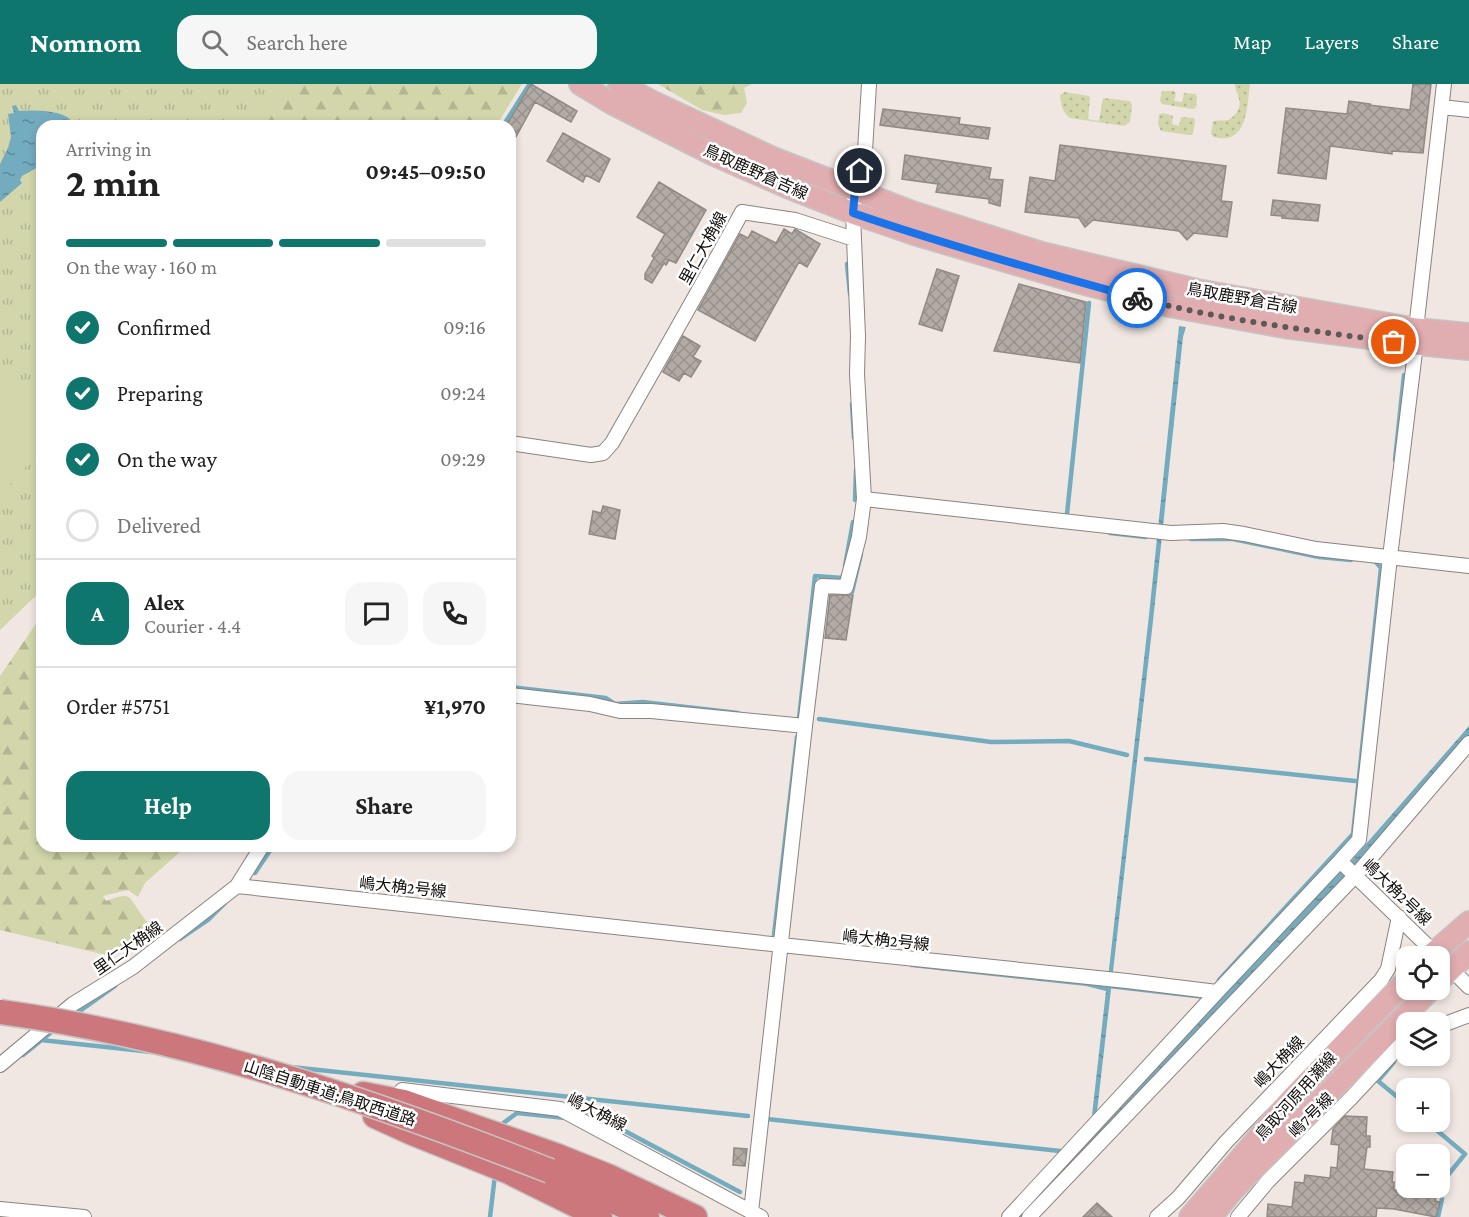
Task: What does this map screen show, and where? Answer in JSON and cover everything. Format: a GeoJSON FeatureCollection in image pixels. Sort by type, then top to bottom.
{"type":"FeatureCollection","features":[{"type":"Feature","properties":{"kind":"highway","name":"山陰自動車道;鳥取西道路"},"geometry":{"type":"LineString","coordinates":[[0,1012],[108,1030],[180,1047],[311,1085],[420,1121],[549,1173],[647,1217]]}},
{"type":"Feature","properties":{"kind":"highway","name":"山陰自動車道;鳥取西道路"},"geometry":{"type":"LineString","coordinates":[[0,1021],[107,1039],[178,1056],[309,1094],[549,1173],[629,1217]]}},
{"type":"Feature","properties":{"kind":"highway"},"geometry":{"type":"LineString","coordinates":[[549,1173],[600,1217]]}},
{"type":"Feature","properties":{"kind":"highway"},"geometry":{"type":"LineString","coordinates":[[549,1173],[610,1177],[695,1217]]}},
{"type":"Feature","properties":{"kind":"main road","name":"鳥取鹿野倉吉線"},"geometry":{"type":"LineString","coordinates":[[580,84],[613,104],[787,188],[914,234],[1077,282],[1169,306],[1284,327],[1416,337],[1469,334]]}},
{"type":"Feature","properties":{"kind":"main road","name":"鳥取鹿野倉吉線"},"geometry":{"type":"LineString","coordinates":[[619,84],[773,158],[912,212],[1042,253],[1197,290],[1469,349]]}},
{"type":"Feature","properties":{"kind":"main road"},"geometry":{"type":"LineString","coordinates":[[1450,947],[1469,922]]}},
{"type":"Feature","properties":{"kind":"main road"},"geometry":{"type":"LineString","coordinates":[[1450,958],[1469,952]]}},
{"type":"Feature","properties":{"kind":"main road","name":"鳥取河原用瀬線"},"geometry":{"type":"LineString","coordinates":[[1190,1217],[1294,1096],[1396,991]]}},
{"type":"Feature","properties":{"kind":"main road","name":"鳥取河原用瀬線"},"geometry":{"type":"LineString","coordinates":[[1211,1217],[1233,1190],[1420,1000]]}},
{"type":"Feature","properties":{"kind":"street"},"geometry":{"type":"LineString","coordinates":[[756,1214],[781,945],[822,586],[846,587],[859,537],[864,499],[853,213],[855,190],[865,151],[869,84]]}},
{"type":"Feature","properties":{"kind":"street"},"geometry":{"type":"LineString","coordinates":[[1340,861],[1359,840],[1444,84]]}},
{"type":"Feature","properties":{"kind":"street"},"geometry":{"type":"LineString","coordinates":[[1442,107],[1469,110]]}},
{"type":"Feature","properties":{"kind":"street","name":"里仁大桷線"},"geometry":{"type":"LineString","coordinates":[[516,444],[591,455],[603,453],[617,435],[742,212],[795,220],[854,239]]}},
{"type":"Feature","properties":{"kind":"street"},"geometry":{"type":"LineString","coordinates":[[864,499],[1172,533],[1223,531],[1316,549],[1469,566]]}},
{"type":"Feature","properties":{"kind":"street"},"geometry":{"type":"LineString","coordinates":[[516,695],[590,704],[620,711],[651,711],[805,726]]}},
{"type":"Feature","properties":{"kind":"street"},"geometry":{"type":"LineString","coordinates":[[1029,1217],[1355,876],[1469,743]]}},
{"type":"Feature","properties":{"kind":"street","name":"里仁大桷線"},"geometry":{"type":"LineString","coordinates":[[0,1065],[73,1004],[133,967],[237,886],[258,852]]}},
{"type":"Feature","properties":{"kind":"street","name":"嶋大桷2号線"},"geometry":{"type":"LineString","coordinates":[[237,886],[1217,992],[1340,861],[1399,917],[1425,946]]}},
{"type":"Feature","properties":{"kind":"street","name":"嶋大桷線"},"geometry":{"type":"LineString","coordinates":[[1157,1217],[1178,1198],[1226,1142],[1381,980],[1388,969],[1399,917]]}},
{"type":"Feature","properties":{"kind":"street","name":"嶋大桷2号線"},"geometry":{"type":"LineString","coordinates":[[1450,971],[1469,987]]}},
{"type":"Feature","properties":{"kind":"street"},"geometry":{"type":"LineString","coordinates":[[1008,1217],[1217,992]]}},
{"type":"Feature","properties":{"kind":"street"},"geometry":{"type":"LineString","coordinates":[[1450,1022],[1469,1015]]}},
{"type":"Feature","properties":{"kind":"street","name":"嶋7号線"},"geometry":{"type":"LineString","coordinates":[[1238,1217],[1268,1181],[1352,1098],[1396,1050]]}},
{"type":"Feature","properties":{"kind":"street","name":"嶋大桷線"},"geometry":{"type":"LineString","coordinates":[[402,1090],[560,1109],[756,1214]]}},
{"type":"Feature","properties":{"kind":"street"},"geometry":{"type":"LineString","coordinates":[[0,1209],[84,1217]]}},
{"type":"Feature","properties":{"kind":"green space"},"geometry":{"type":"Polygon","coordinates":[[[0,84],[288,84],[255,120],[36,120],[36,596],[0,630],[0,84]]]}},
{"type":"Feature","properties":{"kind":"green space"},"geometry":{"type":"Polygon","coordinates":[[[75,84],[522,84],[500,120],[100,120],[75,84]]]}},
{"type":"Feature","properties":{"kind":"green space"},"geometry":{"type":"Polygon","coordinates":[[[658,84],[752,84],[744,88],[747,103],[741,113],[724,115],[702,110],[658,84]]]}},
{"type":"Feature","properties":{"kind":"green space"},"geometry":{"type":"Polygon","coordinates":[[[1235,84],[1250,84],[1244,122],[1234,136],[1214,137],[1211,134],[1213,121],[1228,120],[1236,114],[1239,108],[1240,102],[1235,84]]]}},
{"type":"Feature","properties":{"kind":"green space"},"geometry":{"type":"Polygon","coordinates":[[[1162,91],[1174,91],[1176,93],[1174,101],[1182,102],[1184,93],[1196,94],[1196,108],[1162,104],[1160,101],[1162,91]]]}},
{"type":"Feature","properties":{"kind":"green space"},"geometry":{"type":"Polygon","coordinates":[[[1065,92],[1089,96],[1088,119],[1099,121],[1103,98],[1130,101],[1132,105],[1130,122],[1124,126],[1070,118],[1061,102],[1060,95],[1065,92]]]}},
{"type":"Feature","properties":{"kind":"green space"},"geometry":{"type":"Polygon","coordinates":[[[1162,113],[1173,116],[1172,124],[1179,126],[1181,117],[1194,118],[1193,134],[1161,131],[1158,124],[1159,115],[1162,113]]]}},
{"type":"Feature","properties":{"kind":"green space"},"geometry":{"type":"Polygon","coordinates":[[[0,367],[36,412],[36,455],[0,496],[0,367]]]}},
{"type":"Feature","properties":{"kind":"green space"},"geometry":{"type":"Polygon","coordinates":[[[36,624],[36,852],[180,852],[145,883],[138,897],[128,890],[103,896],[106,901],[121,896],[130,898],[149,925],[110,956],[0,930],[0,676],[36,624]]]}},
{"type":"Feature","properties":{"kind":"water"},"geometry":{"type":"Polygon","coordinates":[[[16,105],[19,111],[60,114],[70,120],[36,120],[36,168],[22,176],[20,180],[22,183],[0,202],[0,164],[11,137],[8,114],[14,113],[12,106],[16,105]]]}},
{"type":"Feature","properties":{"kind":"water"},"geometry":{"type":"Polygon","coordinates":[[[1179,326],[1186,327],[1183,337],[1097,1112],[1092,1115],[1106,991],[1086,986],[910,967],[910,964],[1107,987],[1179,326]]]}},
{"type":"Feature","properties":{"kind":"water"},"geometry":{"type":"Polygon","coordinates":[[[1469,726],[1469,735],[1348,875],[1028,1217],[1016,1217],[1340,869],[1351,861],[1469,726]]]}},
{"type":"Feature","properties":{"kind":"building"},"geometry":{"type":"Polygon","coordinates":[[[531,84],[577,111],[571,122],[535,102],[516,137],[516,120],[510,120],[531,84]]]}},
{"type":"Feature","properties":{"kind":"building"},"geometry":{"type":"Polygon","coordinates":[[[1413,84],[1431,84],[1423,153],[1392,151],[1392,154],[1330,146],[1326,179],[1278,173],[1286,108],[1347,114],[1349,101],[1410,110],[1413,84]]]}},
{"type":"Feature","properties":{"kind":"building"},"geometry":{"type":"Polygon","coordinates":[[[883,109],[960,118],[959,124],[990,128],[988,139],[880,125],[883,109]]]}},
{"type":"Feature","properties":{"kind":"building"},"geometry":{"type":"Polygon","coordinates":[[[563,133],[610,159],[599,182],[586,175],[583,182],[547,161],[563,133]]]}},
{"type":"Feature","properties":{"kind":"building"},"geometry":{"type":"Polygon","coordinates":[[[1060,145],[1226,166],[1221,201],[1232,202],[1227,237],[1194,233],[1187,240],[1179,231],[1093,220],[1085,227],[1079,218],[1025,212],[1030,177],[1055,181],[1060,145]]]}},
{"type":"Feature","properties":{"kind":"building"},"geometry":{"type":"Polygon","coordinates":[[[905,155],[991,168],[989,179],[1003,180],[1000,206],[989,203],[989,199],[936,192],[938,184],[902,179],[905,155]]]}},
{"type":"Feature","properties":{"kind":"building"},"geometry":{"type":"Polygon","coordinates":[[[659,182],[706,210],[676,263],[669,260],[666,265],[664,263],[652,283],[645,279],[645,274],[665,234],[637,217],[659,182]]]}},
{"type":"Feature","properties":{"kind":"building"},"geometry":{"type":"Polygon","coordinates":[[[1273,200],[1320,205],[1318,221],[1271,215],[1273,200]]]}},
{"type":"Feature","properties":{"kind":"building"},"geometry":{"type":"Polygon","coordinates":[[[784,229],[792,234],[795,229],[820,244],[807,267],[799,262],[755,341],[698,310],[740,234],[748,238],[752,231],[776,243],[784,229]]]}},
{"type":"Feature","properties":{"kind":"building"},"geometry":{"type":"Polygon","coordinates":[[[937,269],[959,276],[942,331],[919,324],[937,269]]]}},
{"type":"Feature","properties":{"kind":"building"},"geometry":{"type":"Polygon","coordinates":[[[1019,284],[1086,302],[1080,363],[994,351],[1019,284]]]}},
{"type":"Feature","properties":{"kind":"building"},"geometry":{"type":"Polygon","coordinates":[[[683,336],[700,346],[693,357],[701,361],[691,377],[684,373],[679,381],[663,372],[683,336]]]}},
{"type":"Feature","properties":{"kind":"building"},"geometry":{"type":"Polygon","coordinates":[[[603,506],[620,510],[615,539],[589,534],[593,511],[601,513],[603,506]]]}},
{"type":"Feature","properties":{"kind":"building"},"geometry":{"type":"Polygon","coordinates":[[[830,595],[853,595],[846,640],[825,638],[830,595]]]}},
{"type":"Feature","properties":{"kind":"building"},"geometry":{"type":"Polygon","coordinates":[[[1345,1116],[1367,1117],[1366,1136],[1370,1136],[1370,1147],[1367,1147],[1364,1169],[1393,1172],[1392,1182],[1394,1182],[1396,1198],[1436,1198],[1435,1201],[1440,1202],[1436,1217],[1377,1208],[1376,1217],[1267,1217],[1268,1204],[1292,1207],[1295,1182],[1304,1183],[1305,1175],[1330,1178],[1331,1167],[1337,1168],[1339,1145],[1331,1144],[1333,1129],[1345,1116]]]}},
{"type":"Feature","properties":{"kind":"building"},"geometry":{"type":"Polygon","coordinates":[[[734,1148],[747,1149],[745,1166],[733,1165],[734,1148]]]}},
{"type":"Feature","properties":{"kind":"building"},"geometry":{"type":"Polygon","coordinates":[[[1097,1203],[1112,1217],[1083,1217],[1097,1203]]]}},
{"type":"Feature","properties":{"kind":"waterway"},"geometry":{"type":"LineString","coordinates":[[507,120],[529,85]]}},
{"type":"Feature","properties":{"kind":"waterway"},"geometry":{"type":"LineString","coordinates":[[847,264],[850,294]]}},
{"type":"Feature","properties":{"kind":"waterway"},"geometry":{"type":"LineString","coordinates":[[1067,514],[1089,303]]}},
{"type":"Feature","properties":{"kind":"waterway"},"geometry":{"type":"LineString","coordinates":[[1395,460],[1404,375]]}},
{"type":"Feature","properties":{"kind":"waterway"},"geometry":{"type":"LineString","coordinates":[[852,404],[854,438]]}},
{"type":"Feature","properties":{"kind":"waterway"},"geometry":{"type":"LineString","coordinates":[[855,500],[856,470]]}},
{"type":"Feature","properties":{"kind":"waterway"},"geometry":{"type":"LineString","coordinates":[[845,566],[853,522]]}},
{"type":"Feature","properties":{"kind":"waterway"},"geometry":{"type":"LineString","coordinates":[[1110,533],[1146,537]]}},
{"type":"Feature","properties":{"kind":"waterway"},"geometry":{"type":"LineString","coordinates":[[1191,539],[1233,539],[1319,557],[1351,560]]}},
{"type":"Feature","properties":{"kind":"waterway"},"geometry":{"type":"LineString","coordinates":[[852,592],[861,554]]}},
{"type":"Feature","properties":{"kind":"waterway"},"geometry":{"type":"LineString","coordinates":[[1219,980],[1353,834],[1381,568],[1375,561],[1372,561]]}},
{"type":"Feature","properties":{"kind":"waterway"},"geometry":{"type":"LineString","coordinates":[[799,718],[815,576],[843,578],[843,575]]}},
{"type":"Feature","properties":{"kind":"waterway"},"geometry":{"type":"LineString","coordinates":[[516,688],[606,698],[615,704],[643,702],[738,713]]}},
{"type":"Feature","properties":{"kind":"waterway"},"geometry":{"type":"LineString","coordinates":[[819,719],[991,742],[1069,741],[1127,755]]}},
{"type":"Feature","properties":{"kind":"waterway"},"geometry":{"type":"LineString","coordinates":[[774,935],[797,737]]}},
{"type":"Feature","properties":{"kind":"waterway"},"geometry":{"type":"LineString","coordinates":[[1146,759],[1355,781]]}},
{"type":"Feature","properties":{"kind":"waterway"},"geometry":{"type":"LineString","coordinates":[[255,873],[269,852]]}},
{"type":"Feature","properties":{"kind":"waterway"},"geometry":{"type":"LineString","coordinates":[[180,939],[208,920],[225,903]]}},
{"type":"Feature","properties":{"kind":"waterway"},"geometry":{"type":"LineString","coordinates":[[73,1016],[115,986]]}},
{"type":"Feature","properties":{"kind":"waterway"},"geometry":{"type":"LineString","coordinates":[[1109,986],[1205,997]]}},
{"type":"Feature","properties":{"kind":"waterway"},"geometry":{"type":"LineString","coordinates":[[23,1055],[54,1030]]}},
{"type":"Feature","properties":{"kind":"waterway"},"geometry":{"type":"LineString","coordinates":[[41,1040],[152,1052]]}},
{"type":"Feature","properties":{"kind":"waterway"},"geometry":{"type":"LineString","coordinates":[[1394,1062],[1378,1081],[1396,1096]]}},
{"type":"Feature","properties":{"kind":"waterway"},"geometry":{"type":"LineString","coordinates":[[291,1067],[748,1116]]}},
{"type":"Feature","properties":{"kind":"waterway"},"geometry":{"type":"LineString","coordinates":[[577,1114],[587,1111],[740,1192]]}},
{"type":"Feature","properties":{"kind":"waterway"},"geometry":{"type":"LineString","coordinates":[[501,1128],[502,1124],[517,1113],[566,1118]]}},
{"type":"Feature","properties":{"kind":"waterway"},"geometry":{"type":"LineString","coordinates":[[767,1119],[1060,1151]]}},
{"type":"Feature","properties":{"kind":"waterway"},"geometry":{"type":"LineString","coordinates":[[1439,1132],[1465,1154],[1450,1173]]}},
{"type":"Feature","properties":{"kind":"waterway"},"geometry":{"type":"LineString","coordinates":[[490,1217],[495,1175]]}},
{"type":"Feature","properties":{"kind":"waterway"},"geometry":{"type":"LineString","coordinates":[[1438,1217],[1442,1199]]}},
{"type":"Feature","properties":{"kind":"way so far"},"geometry":{"type":"LineString","coordinates":[[1137,298],[1284,327],[1394,342]]}},
{"type":"Feature","properties":{"kind":"route"},"geometry":{"type":"LineString","coordinates":[[860,171],[855,190],[853,213],[914,234],[1137,298]]}}]}
